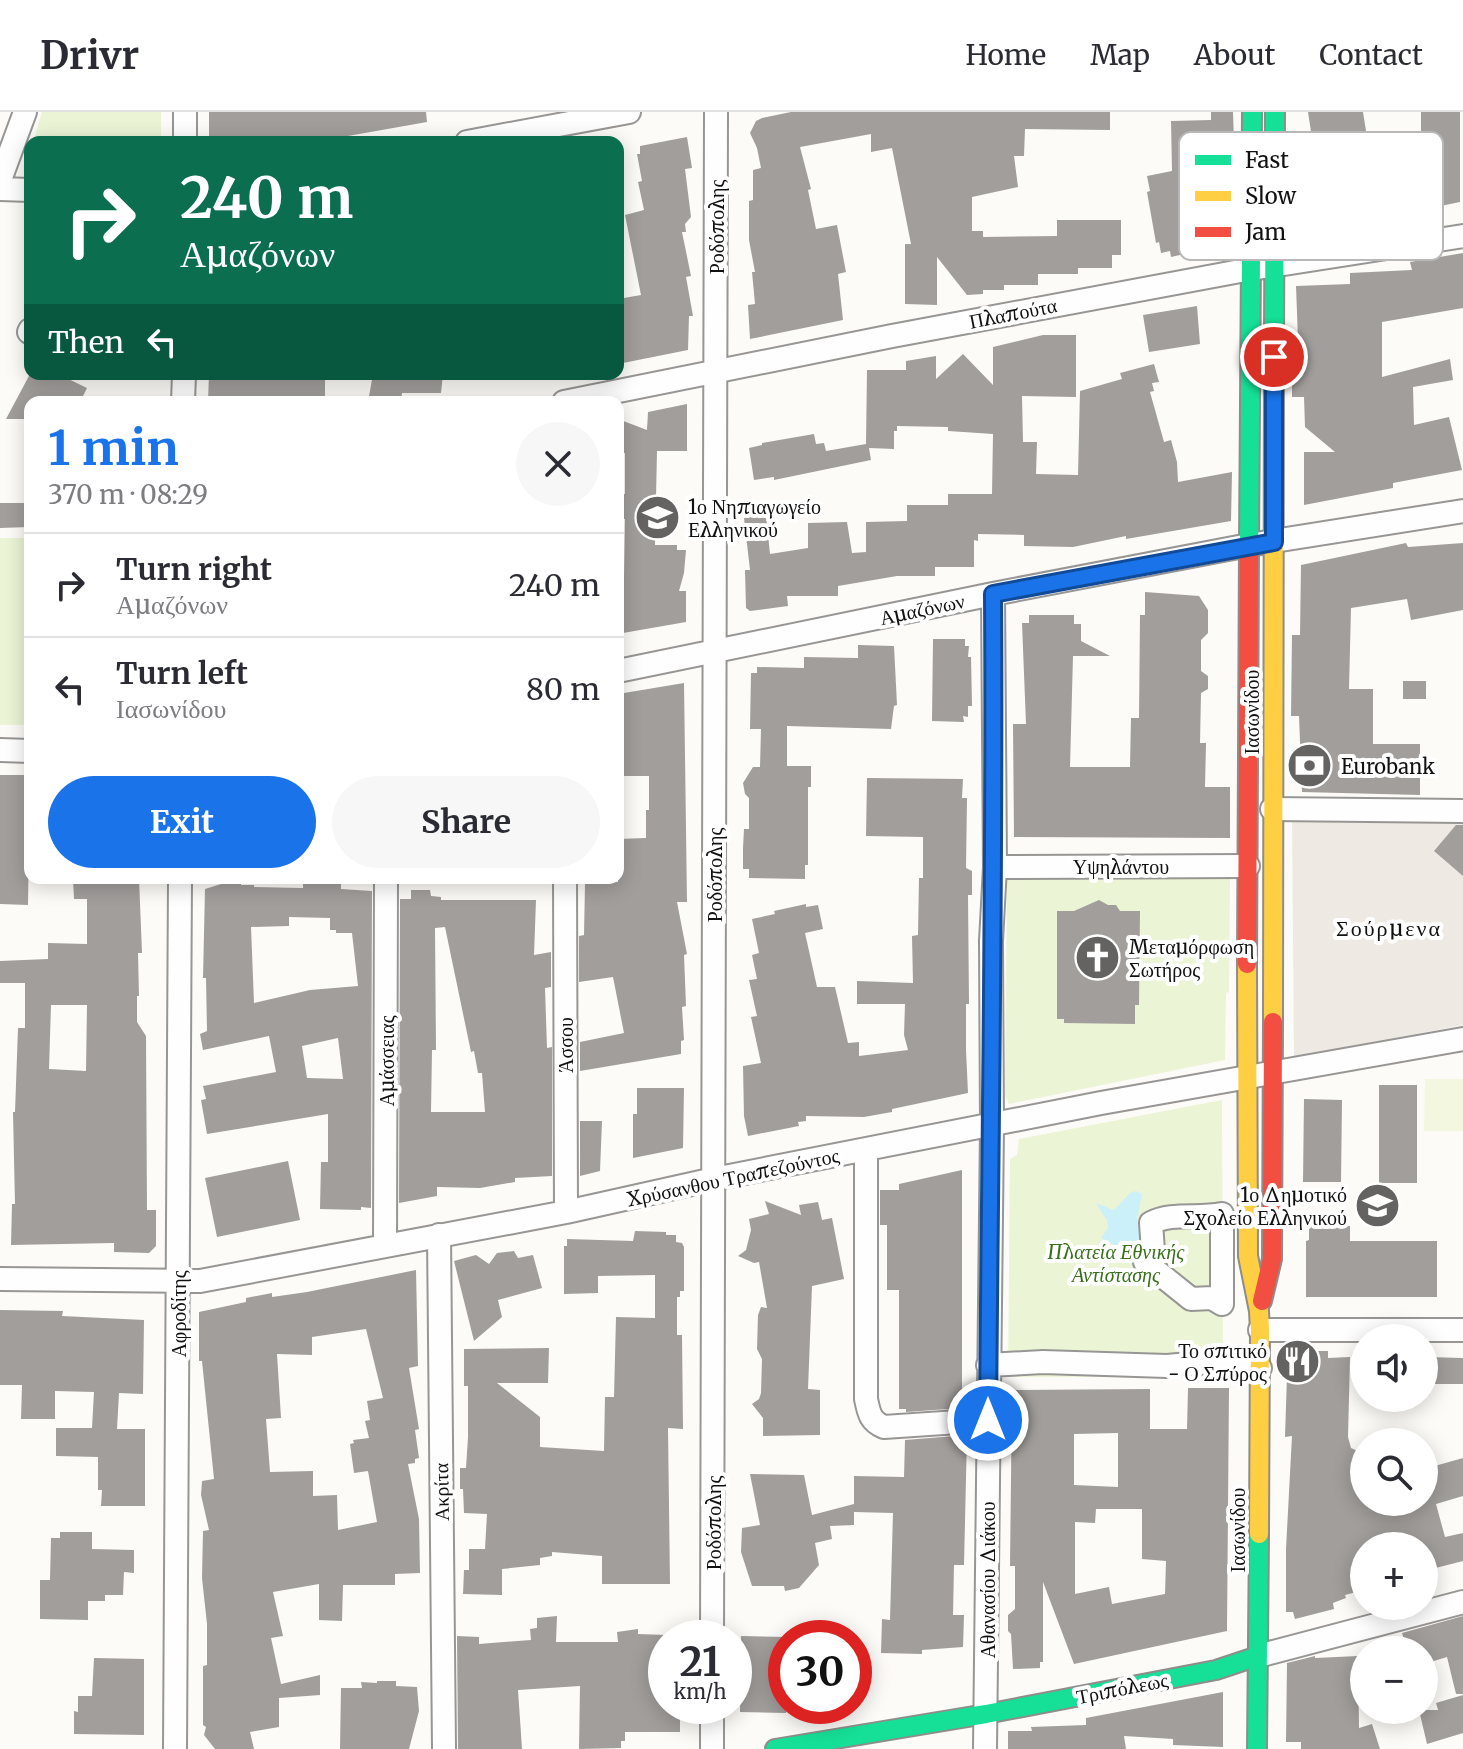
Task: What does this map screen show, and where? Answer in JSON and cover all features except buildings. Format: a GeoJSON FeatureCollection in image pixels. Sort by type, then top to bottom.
{"type":"FeatureCollection","features":[{"type":"Feature","properties":{"kind":"street"},"geometry":{"type":"LineString","coordinates":[[0,180],[25,112]]}},
{"type":"Feature","properties":{"kind":"street"},"geometry":{"type":"LineString","coordinates":[[185,112],[185,136]]}},
{"type":"Feature","properties":{"kind":"street"},"geometry":{"type":"LineString","coordinates":[[499,136],[629,112]]}},
{"type":"Feature","properties":{"kind":"street","name":"Ροδόπολης"},"geometry":{"type":"LineString","coordinates":[[712,1620],[716,112]]}},
{"type":"Feature","properties":{"kind":"street","name":"Ιασωνίδου"},"geometry":{"type":"LineString","coordinates":[[1252,112],[1252,132]]}},
{"type":"Feature","properties":{"kind":"street"},"geometry":{"type":"LineString","coordinates":[[0,189],[24,190]]}},
{"type":"Feature","properties":{"kind":"street","name":"Πλαπούτα"},"geometry":{"type":"LineString","coordinates":[[1443,239],[1463,236]]}},
{"type":"Feature","properties":{"kind":"street","name":"Ιασωνίδου"},"geometry":{"type":"LineString","coordinates":[[1251,260],[1246,1078],[1248,1256],[1260,1321],[1257,1749]]}},
{"type":"Feature","properties":{"kind":"street","name":"Ιασωνίδου"},"geometry":{"type":"LineString","coordinates":[[1260,1321],[1272,1259],[1275,260]]}},
{"type":"Feature","properties":{"kind":"street","name":"Πλαπούτα"},"geometry":{"type":"LineString","coordinates":[[594,396],[892,336],[1307,260]]}},
{"type":"Feature","properties":{"kind":"street","name":"Αμαζόνων"},"geometry":{"type":"LineString","coordinates":[[624,670],[1249,545],[1463,511]]}},
{"type":"Feature","properties":{"kind":"street","name":"Αθανασίου Διάκου"},"geometry":{"type":"LineString","coordinates":[[985,1749],[992,1126],[990,955],[995,867],[993,594]]}},
{"type":"Feature","properties":{"kind":"street"},"geometry":{"type":"LineString","coordinates":[[0,750],[24,751]]}},
{"type":"Feature","properties":{"kind":"street"},"geometry":{"type":"LineString","coordinates":[[1272,809],[1463,811]]}},
{"type":"Feature","properties":{"kind":"street","name":"Υψηλάντου"},"geometry":{"type":"LineString","coordinates":[[995,867],[1248,866]]}},
{"type":"Feature","properties":{"kind":"street","name":"Αφροδίτης"},"geometry":{"type":"LineString","coordinates":[[175,1749],[180,884]]}},
{"type":"Feature","properties":{"kind":"street","name":"Αμάσσειας"},"geometry":{"type":"LineString","coordinates":[[385,1244],[386,884]]}},
{"type":"Feature","properties":{"kind":"street","name":"Άσσου"},"geometry":{"type":"LineString","coordinates":[[565,884],[566,1212]]}},
{"type":"Feature","properties":{"kind":"street","name":"Χρύσανθου Τραπεζούντος"},"geometry":{"type":"LineString","coordinates":[[0,1279],[200,1281],[566,1212],[714,1179],[1463,1039]]}},
{"type":"Feature","properties":{"kind":"street"},"geometry":{"type":"LineString","coordinates":[[866,1150],[866,1399],[869,1416],[884,1427],[988,1420]]}},
{"type":"Feature","properties":{"kind":"street"},"geometry":{"type":"LineString","coordinates":[[1222,1214],[1222,1304],[1212,1298],[1191,1299],[1145,1262],[1153,1251],[1151,1223],[1164,1216],[1190,1218],[1222,1214]]}},
{"type":"Feature","properties":{"kind":"street","name":"Ακρίτα"},"geometry":{"type":"LineString","coordinates":[[439,1235],[444,1749]]}},
{"type":"Feature","properties":{"kind":"street"},"geometry":{"type":"LineString","coordinates":[[1260,1321],[1463,1330]]}},
{"type":"Feature","properties":{"kind":"street"},"geometry":{"type":"LineString","coordinates":[[988,1365],[1043,1362],[1167,1366],[1211,1362],[1260,1368]]}},
{"type":"Feature","properties":{"kind":"street","name":"Τριπόλεως"},"geometry":{"type":"LineString","coordinates":[[775,1749],[986,1714],[1216,1670],[1463,1602]]}},
{"type":"Feature","properties":{"kind":"street"},"geometry":{"type":"LineString","coordinates":[[712,1724],[712,1749]]}},
{"type":"Feature","properties":{"kind":"green space"},"geometry":{"type":"Polygon","coordinates":[[[42,112],[161,112],[161,136],[35,136],[42,112]]]}},
{"type":"Feature","properties":{"kind":"green space"},"geometry":{"type":"Polygon","coordinates":[[[0,538],[24,538],[24,725],[0,725],[0,538]]]}},
{"type":"Feature","properties":{"kind":"green space"},"geometry":{"type":"Polygon","coordinates":[[[1007,874],[1230,874],[1225,1060],[1009,1104],[1005,1095],[1007,874]]]}},
{"type":"Feature","properties":{"kind":"green space"},"geometry":{"type":"Polygon","coordinates":[[[1425,1079],[1463,1079],[1463,1131],[1424,1131],[1425,1079]]]}},
{"type":"Feature","properties":{"kind":"green space","name":"Πλατεία Εθνικής Αντίστασης"},"geometry":{"type":"Polygon","coordinates":[[[1222,1100],[1223,1377],[1008,1377],[1010,1159],[1017,1155],[1019,1139],[1222,1100]]]}},
{"type":"Feature","properties":{"kind":"shaded area"},"geometry":{"type":"Polygon","coordinates":[[[1292,815],[1463,817],[1463,1025],[1294,1057],[1292,815]]]}},
{"type":"Feature","properties":{"kind":"water"},"geometry":{"type":"Polygon","coordinates":[[[1136,1191],[1142,1194],[1137,1220],[1144,1244],[1139,1255],[1101,1238],[1108,1228],[1107,1220],[1096,1203],[1114,1210],[1130,1193],[1136,1191]]]}},
{"type":"Feature","properties":{"kind":"traffic: fast"},"geometry":{"type":"LineString","coordinates":[[1252,112],[1252,132]]}},
{"type":"Feature","properties":{"kind":"traffic: fast"},"geometry":{"type":"LineString","coordinates":[[1275,112],[1275,132]]}},
{"type":"Feature","properties":{"kind":"traffic: fast"},"geometry":{"type":"LineString","coordinates":[[1249,549],[1251,260]]}},
{"type":"Feature","properties":{"kind":"traffic: fast"},"geometry":{"type":"LineString","coordinates":[[1274,260],[1274,335]]}},
{"type":"Feature","properties":{"kind":"traffic: fast"},"geometry":{"type":"LineString","coordinates":[[1257,1749],[1259,1534]]}},
{"type":"Feature","properties":{"kind":"traffic: fast"},"geometry":{"type":"LineString","coordinates":[[775,1749],[986,1714],[1216,1670],[1258,1656]]}},
{"type":"Feature","properties":{"kind":"traffic: slow"},"geometry":{"type":"LineString","coordinates":[[1273,1022],[1274,335]]}},
{"type":"Feature","properties":{"kind":"traffic: slow"},"geometry":{"type":"LineString","coordinates":[[1247,964],[1248,1256],[1260,1330],[1259,1534]]}},
{"type":"Feature","properties":{"kind":"traffic: jam"},"geometry":{"type":"LineString","coordinates":[[1247,964],[1249,549]]}},
{"type":"Feature","properties":{"kind":"traffic: jam"},"geometry":{"type":"LineString","coordinates":[[1262,1301],[1272,1259],[1273,1022]]}},
{"type":"Feature","properties":{"kind":"place","name":"1ο Νηπιαγωγείο Ελληνικού"},"geometry":{"type":"Point","coordinates":[657,518]}},
{"type":"Feature","properties":{"kind":"place","name":"Eurobank"},"geometry":{"type":"Point","coordinates":[1310,766]}},
{"type":"Feature","properties":{"kind":"place","name":"Μεταμόρφωση Σωτήρος"},"geometry":{"type":"Point","coordinates":[1098,957]}},
{"type":"Feature","properties":{"kind":"place","name":"1ο Δημοτικό Σχολείο Ελληνικού"},"geometry":{"type":"Point","coordinates":[1378,1205]}},
{"type":"Feature","properties":{"kind":"place","name":"Το σπιτικό - Ο Σπύρος"},"geometry":{"type":"Point","coordinates":[1298,1362]}},
{"type":"Feature","properties":{"kind":"district","name":"Σούρμενα"},"geometry":{"type":"Point","coordinates":[1389,928]}},
{"type":"Feature","properties":{"kind":"route"},"geometry":{"type":"LineString","coordinates":[[988,1420],[991,941],[995,867],[993,594],[1274,542],[1274,357]]}}]}
